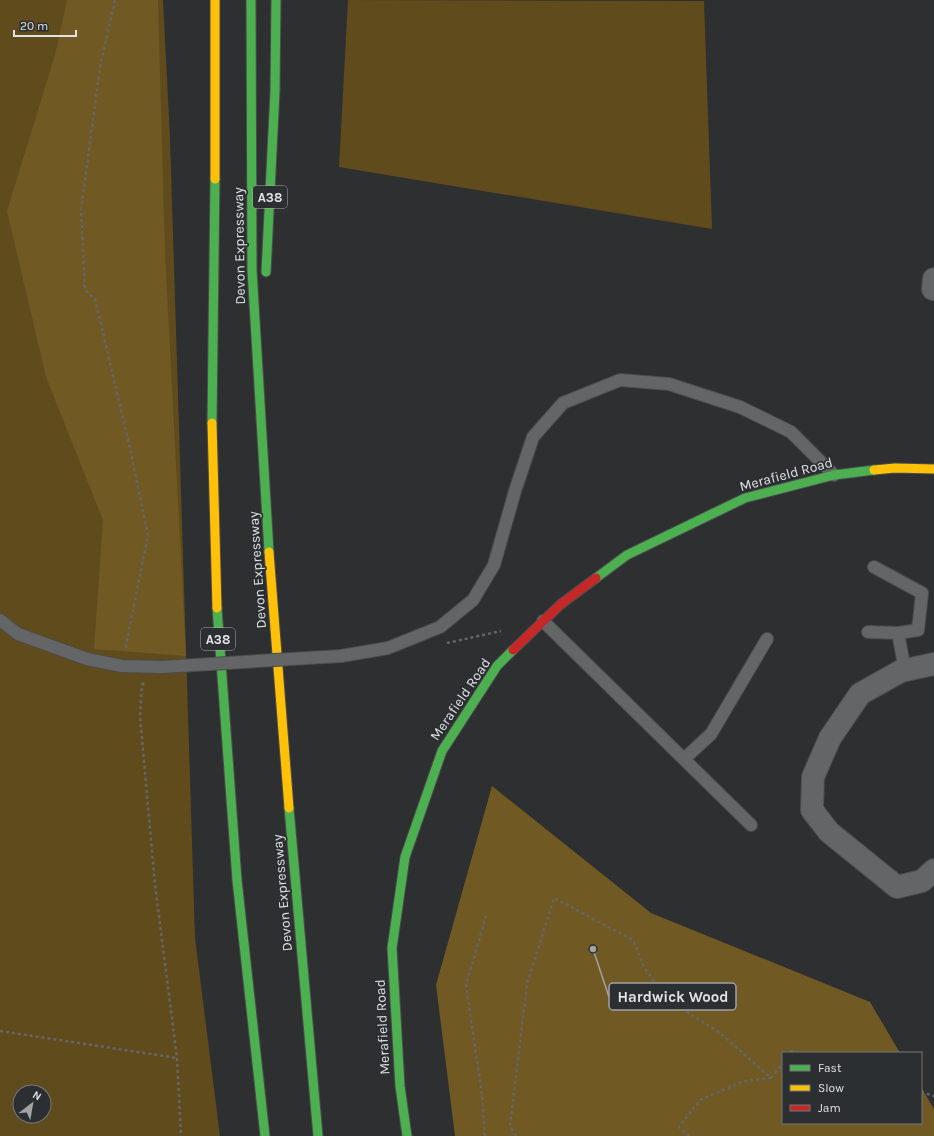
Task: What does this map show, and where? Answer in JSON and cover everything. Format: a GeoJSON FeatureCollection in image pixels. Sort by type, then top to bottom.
{"type":"FeatureCollection","features":[{"type":"Feature","properties":{"kind":"main road","name":"Devon Expressway"},"geometry":{"type":"LineString","coordinates":[[215,0],[216,141],[212,438],[217,624],[237,880],[265,1136]]}},
{"type":"Feature","properties":{"kind":"main road","name":"Devon Expressway"},"geometry":{"type":"LineString","coordinates":[[251,0],[252,270],[270,559],[290,816],[318,1136]]}},
{"type":"Feature","properties":{"kind":"main road","name":"A38"},"geometry":{"type":"LineString","coordinates":[[265,282],[275,91],[276,0]]}},
{"type":"Feature","properties":{"kind":"main road","name":"A38"},"geometry":{"type":"LineString","coordinates":[[260,393],[264,314]]}},
{"type":"Feature","properties":{"kind":"main road","name":"Merafield Road"},"geometry":{"type":"LineString","coordinates":[[407,1136],[400,1086],[392,948],[405,857],[442,750],[497,666],[561,604],[627,555],[745,498],[834,475],[895,468],[934,469]]}},
{"type":"Feature","properties":{"kind":"street"},"geometry":{"type":"LineString","coordinates":[[934,279],[934,289]]}},
{"type":"Feature","properties":{"kind":"street"},"geometry":{"type":"LineString","coordinates":[[934,664],[901,671],[860,694],[830,738],[813,777],[812,810],[829,832],[897,887],[922,881],[934,870]]}},
{"type":"Feature","properties":{"kind":"lane"},"geometry":{"type":"LineString","coordinates":[[0,620],[18,634],[87,659],[122,666],[162,667],[341,656],[388,648],[440,627],[473,600],[494,565],[515,491],[533,437],[563,404],[620,380],[669,384],[740,407],[791,432],[834,475]]}},
{"type":"Feature","properties":{"kind":"lane"},"geometry":{"type":"LineString","coordinates":[[868,632],[898,633],[918,630],[922,593],[874,567]]}},
{"type":"Feature","properties":{"kind":"lane"},"geometry":{"type":"LineString","coordinates":[[543,621],[751,825]]}},
{"type":"Feature","properties":{"kind":"lane"},"geometry":{"type":"LineString","coordinates":[[898,633],[905,670]]}},
{"type":"Feature","properties":{"kind":"lane"},"geometry":{"type":"LineString","coordinates":[[684,759],[711,734],[767,639]]}},
{"type":"Feature","properties":{"kind":"path"},"geometry":{"type":"LineString","coordinates":[[115,0],[100,67],[81,210],[85,290],[94,299],[129,444],[148,535],[122,666]]}},
{"type":"Feature","properties":{"kind":"path"},"geometry":{"type":"LineString","coordinates":[[162,667],[142,685],[140,716],[155,885],[177,1058],[181,1136]]}},
{"type":"Feature","properties":{"kind":"path"},"geometry":{"type":"LineString","coordinates":[[516,1136],[510,1126],[527,984],[554,898],[633,940],[644,967],[666,999],[719,1032],[771,1078]]}},
{"type":"Feature","properties":{"kind":"path"},"geometry":{"type":"LineString","coordinates":[[485,1136],[482,1095],[466,985],[486,916]]}},
{"type":"Feature","properties":{"kind":"path"},"geometry":{"type":"LineString","coordinates":[[0,1032],[177,1058]]}},
{"type":"Feature","properties":{"kind":"path"},"geometry":{"type":"LineString","coordinates":[[689,1136],[679,1127],[700,1100],[744,1081],[771,1078],[782,1064]]}},
{"type":"Feature","properties":{"kind":"path"},"geometry":{"type":"LineString","coordinates":[[922,1092],[934,1096]]}},
{"type":"Feature","properties":{"kind":"shaded area"},"geometry":{"type":"Polygon","coordinates":[[[0,0],[163,0],[170,138],[195,938],[220,1136],[0,1136],[0,0]]]}},
{"type":"Feature","properties":{"kind":"shaded area"},"geometry":{"type":"Polygon","coordinates":[[[67,0],[158,0],[165,253],[186,656],[94,649],[103,520],[46,377],[7,211],[55,55],[67,0]]]}},
{"type":"Feature","properties":{"kind":"shaded area"},"geometry":{"type":"Polygon","coordinates":[[[348,0],[704,1],[712,229],[339,167],[348,0]]]}},
{"type":"Feature","properties":{"kind":"shaded area"},"geometry":{"type":"Polygon","coordinates":[[[492,786],[651,913],[870,1002],[899,1052],[782,1052],[782,1124],[922,1124],[922,1089],[934,1109],[934,1136],[455,1136],[436,985],[492,786]]]}},
{"type":"Feature","properties":{"kind":"traffic: fast"},"geometry":{"type":"LineString","coordinates":[[251,0],[252,270],[269,552]]}},
{"type":"Feature","properties":{"kind":"traffic: fast"},"geometry":{"type":"LineString","coordinates":[[266,272],[275,91],[276,0]]}},
{"type":"Feature","properties":{"kind":"traffic: fast"},"geometry":{"type":"LineString","coordinates":[[212,423],[215,179]]}},
{"type":"Feature","properties":{"kind":"traffic: fast"},"geometry":{"type":"LineString","coordinates":[[596,578],[627,555],[745,498],[834,475],[874,470]]}},
{"type":"Feature","properties":{"kind":"traffic: fast"},"geometry":{"type":"LineString","coordinates":[[217,608],[237,880],[265,1136]]}},
{"type":"Feature","properties":{"kind":"traffic: fast"},"geometry":{"type":"LineString","coordinates":[[407,1136],[400,1086],[392,948],[405,857],[442,751],[497,666],[513,650]]}},
{"type":"Feature","properties":{"kind":"traffic: fast"},"geometry":{"type":"LineString","coordinates":[[289,808],[318,1136]]}},
{"type":"Feature","properties":{"kind":"traffic: slow"},"geometry":{"type":"LineString","coordinates":[[215,0],[215,179]]}},
{"type":"Feature","properties":{"kind":"traffic: slow"},"geometry":{"type":"LineString","coordinates":[[212,423],[217,608]]}},
{"type":"Feature","properties":{"kind":"traffic: slow"},"geometry":{"type":"LineString","coordinates":[[874,470],[895,468],[934,469]]}},
{"type":"Feature","properties":{"kind":"traffic: slow"},"geometry":{"type":"LineString","coordinates":[[269,552],[289,808]]}},
{"type":"Feature","properties":{"kind":"traffic: jam"},"geometry":{"type":"LineString","coordinates":[[513,650],[561,604],[596,578]]}},
{"type":"Feature","properties":{"kind":"place","name":"Hardwick Wood"},"geometry":{"type":"Point","coordinates":[593,949]}}]}
